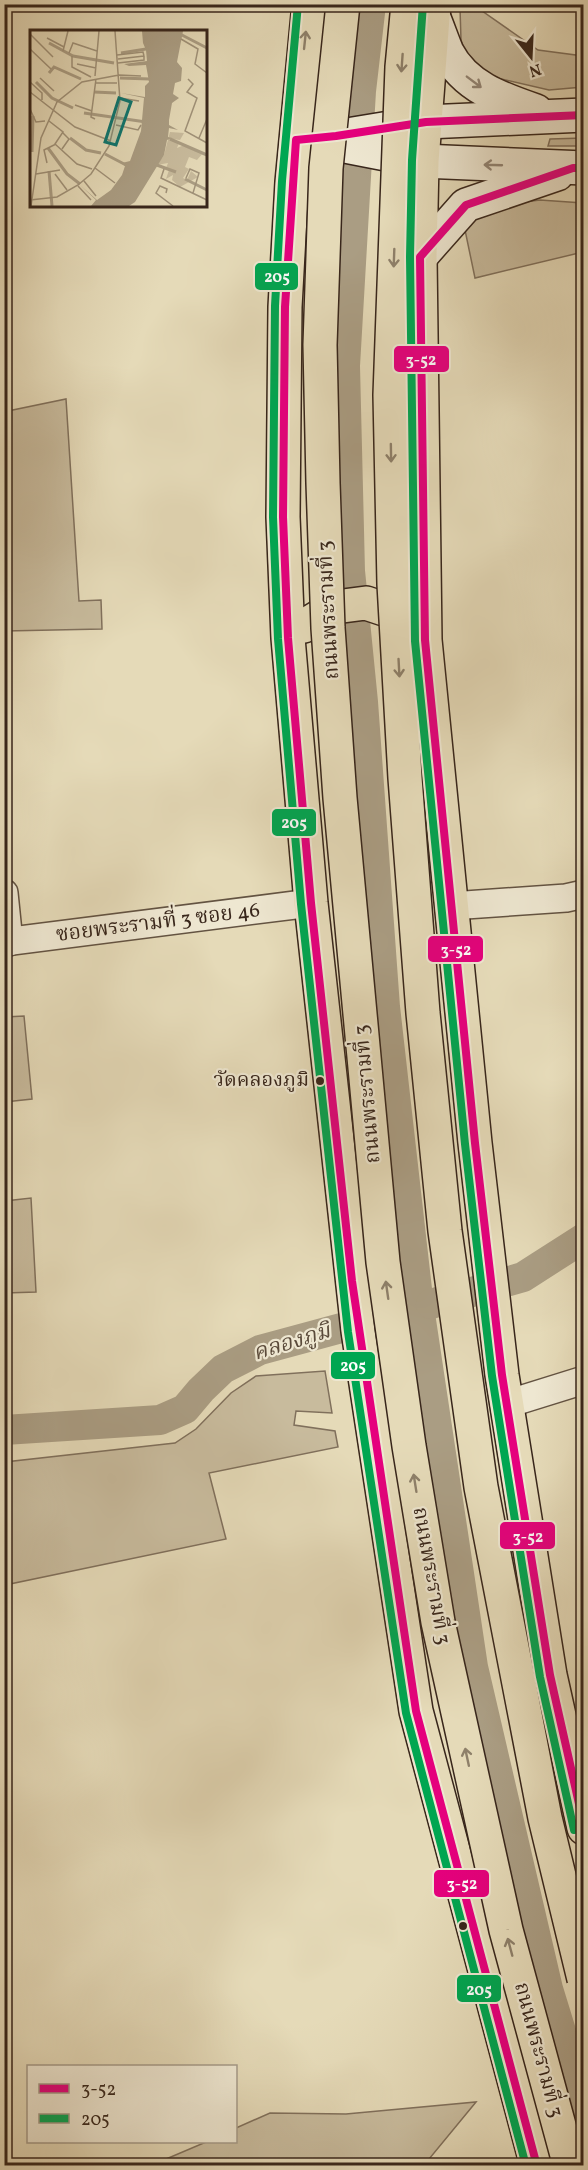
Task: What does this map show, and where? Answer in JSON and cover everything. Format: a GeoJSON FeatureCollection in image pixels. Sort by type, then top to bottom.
{"type":"FeatureCollection","features":[{"type":"Feature","properties":{"kind":"main road","name":"ถนนพระรามที่ 3"},"geometry":{"type":"LineString","coordinates":[[309,4],[296,140],[285,306],[283,517],[288,638],[311,903],[358,1331],[416,1711],[537,2166]]}},
{"type":"Feature","properties":{"kind":"main road","name":"ถนนพระรามที่ 3"},"geometry":{"type":"LineString","coordinates":[[343,4],[326,168],[320,345],[323,483],[328,628],[340,798],[383,1262],[409,1446],[438,1622],[506,1930],[570,2166]]}},
{"type":"Feature","properties":{"kind":"main road"},"geometry":{"type":"LineString","coordinates":[[425,8],[448,54],[470,81],[494,96],[551,117]]}},
{"type":"Feature","properties":{"kind":"main road"},"geometry":{"type":"LineString","coordinates":[[425,8],[426,122],[422,161],[420,257],[425,640],[493,1301],[550,1675],[584,1828]]}},
{"type":"Feature","properties":{"kind":"main road"},"geometry":{"type":"LineString","coordinates":[[425,8],[401,79],[390,394],[396,629],[423,1013],[445,1231],[481,1487],[544,1818],[584,1978]]}},
{"type":"Feature","properties":{"kind":"main road"},"geometry":{"type":"LineString","coordinates":[[296,140],[387,141],[426,122],[584,115]]}},
{"type":"Feature","properties":{"kind":"main road"},"geometry":{"type":"LineString","coordinates":[[387,141],[422,161],[578,168]]}},
{"type":"Feature","properties":{"kind":"main road"},"geometry":{"type":"LineString","coordinates":[[420,257],[466,205],[578,168]]}},
{"type":"Feature","properties":{"kind":"main road"},"geometry":{"type":"LineString","coordinates":[[288,638],[313,619],[335,607],[366,603],[396,613],[425,640]]}},
{"type":"Feature","properties":{"kind":"street"},"geometry":{"type":"LineString","coordinates":[[4,893],[7,942]]}},
{"type":"Feature","properties":{"kind":"street"},"geometry":{"type":"LineString","coordinates":[[451,906],[584,894]]}},
{"type":"Feature","properties":{"kind":"street","name":"ซอยพระรามที่ 3 ซอย 46"},"geometry":{"type":"LineString","coordinates":[[7,942],[311,903]]}},
{"type":"Feature","properties":{"kind":"street"},"geometry":{"type":"LineString","coordinates":[[507,1404],[584,1380]]}},
{"type":"Feature","properties":{"kind":"shaded area"},"geometry":{"type":"Polygon","coordinates":[[[460,8],[482,11],[538,50],[583,56],[583,87],[549,90],[497,78],[469,64],[461,40],[460,8]]]}},
{"type":"Feature","properties":{"kind":"shaded area"},"geometry":{"type":"Polygon","coordinates":[[[583,138],[583,146],[548,146],[550,139],[583,138]]]}},
{"type":"Feature","properties":{"kind":"shaded area"},"geometry":{"type":"Polygon","coordinates":[[[540,200],[583,203],[583,252],[475,278],[465,230],[470,217],[491,206],[540,200]]]}},
{"type":"Feature","properties":{"kind":"shaded area"},"geometry":{"type":"Polygon","coordinates":[[[66,399],[79,601],[101,600],[102,629],[5,631],[5,414],[8,411],[66,399]]]}},
{"type":"Feature","properties":{"kind":"shaded area"},"geometry":{"type":"Polygon","coordinates":[[[24,1016],[32,1099],[5,1102],[5,1017],[24,1016]]]}},
{"type":"Feature","properties":{"kind":"shaded area"},"geometry":{"type":"Polygon","coordinates":[[[31,1198],[36,1292],[5,1293],[5,1201],[31,1198]]]}},
{"type":"Feature","properties":{"kind":"shaded area"},"geometry":{"type":"Polygon","coordinates":[[[325,1371],[332,1413],[296,1411],[294,1425],[335,1431],[338,1447],[209,1473],[226,1539],[5,1585],[5,1462],[175,1443],[196,1429],[231,1393],[256,1376],[325,1371]]]}},
{"type":"Feature","properties":{"kind":"shaded area"},"geometry":{"type":"Polygon","coordinates":[[[476,2102],[429,2159],[428,2165],[152,2165],[204,2143],[237,2143],[237,2128],[270,2113],[346,2114],[476,2102]]]}},
{"type":"Feature","properties":{"kind":"waterway"},"geometry":{"type":"LineString","coordinates":[[371,4],[361,91],[345,366],[350,571],[363,702],[385,1007],[419,1307],[473,1667],[548,1989],[584,2106]]}},
{"type":"Feature","properties":{"kind":"waterway","name":"คลองภูมิ"},"geometry":{"type":"LineString","coordinates":[[431,1304],[523,1277],[584,1238]]}},
{"type":"Feature","properties":{"kind":"waterway","name":"คลองภูมิ"},"geometry":{"type":"LineString","coordinates":[[4,1430],[160,1420],[185,1409],[223,1369],[260,1350],[382,1317]]}},
{"type":"Feature","properties":{"kind":"transit line","name":"205"},"geometry":{"type":"LineString","coordinates":[[298,4],[282,181],[275,306],[273,517],[278,639],[301,904],[348,1332],[406,1713],[526,2166]]}},
{"type":"Feature","properties":{"kind":"transit line","name":"205"},"geometry":{"type":"LineString","coordinates":[[423,4],[412,160],[410,257],[415,641],[465,1144],[492,1376],[540,1677],[574,1830]]}},
{"type":"Feature","properties":{"kind":"transit line","name":"3-52"},"geometry":{"type":"LineString","coordinates":[[537,2166],[416,1711],[352,1281],[311,903],[288,638],[283,517],[285,307],[296,140],[426,122],[584,115]]}},
{"type":"Feature","properties":{"kind":"transit line","name":"3-52"},"geometry":{"type":"LineString","coordinates":[[584,168],[573,168],[466,205],[420,257],[425,640],[475,1143],[502,1375],[550,1675],[584,1826]]}},
{"type":"Feature","properties":{"kind":"place","name":"วัดคลองภูมิ"},"geometry":{"type":"Point","coordinates":[320,1081]}}]}
